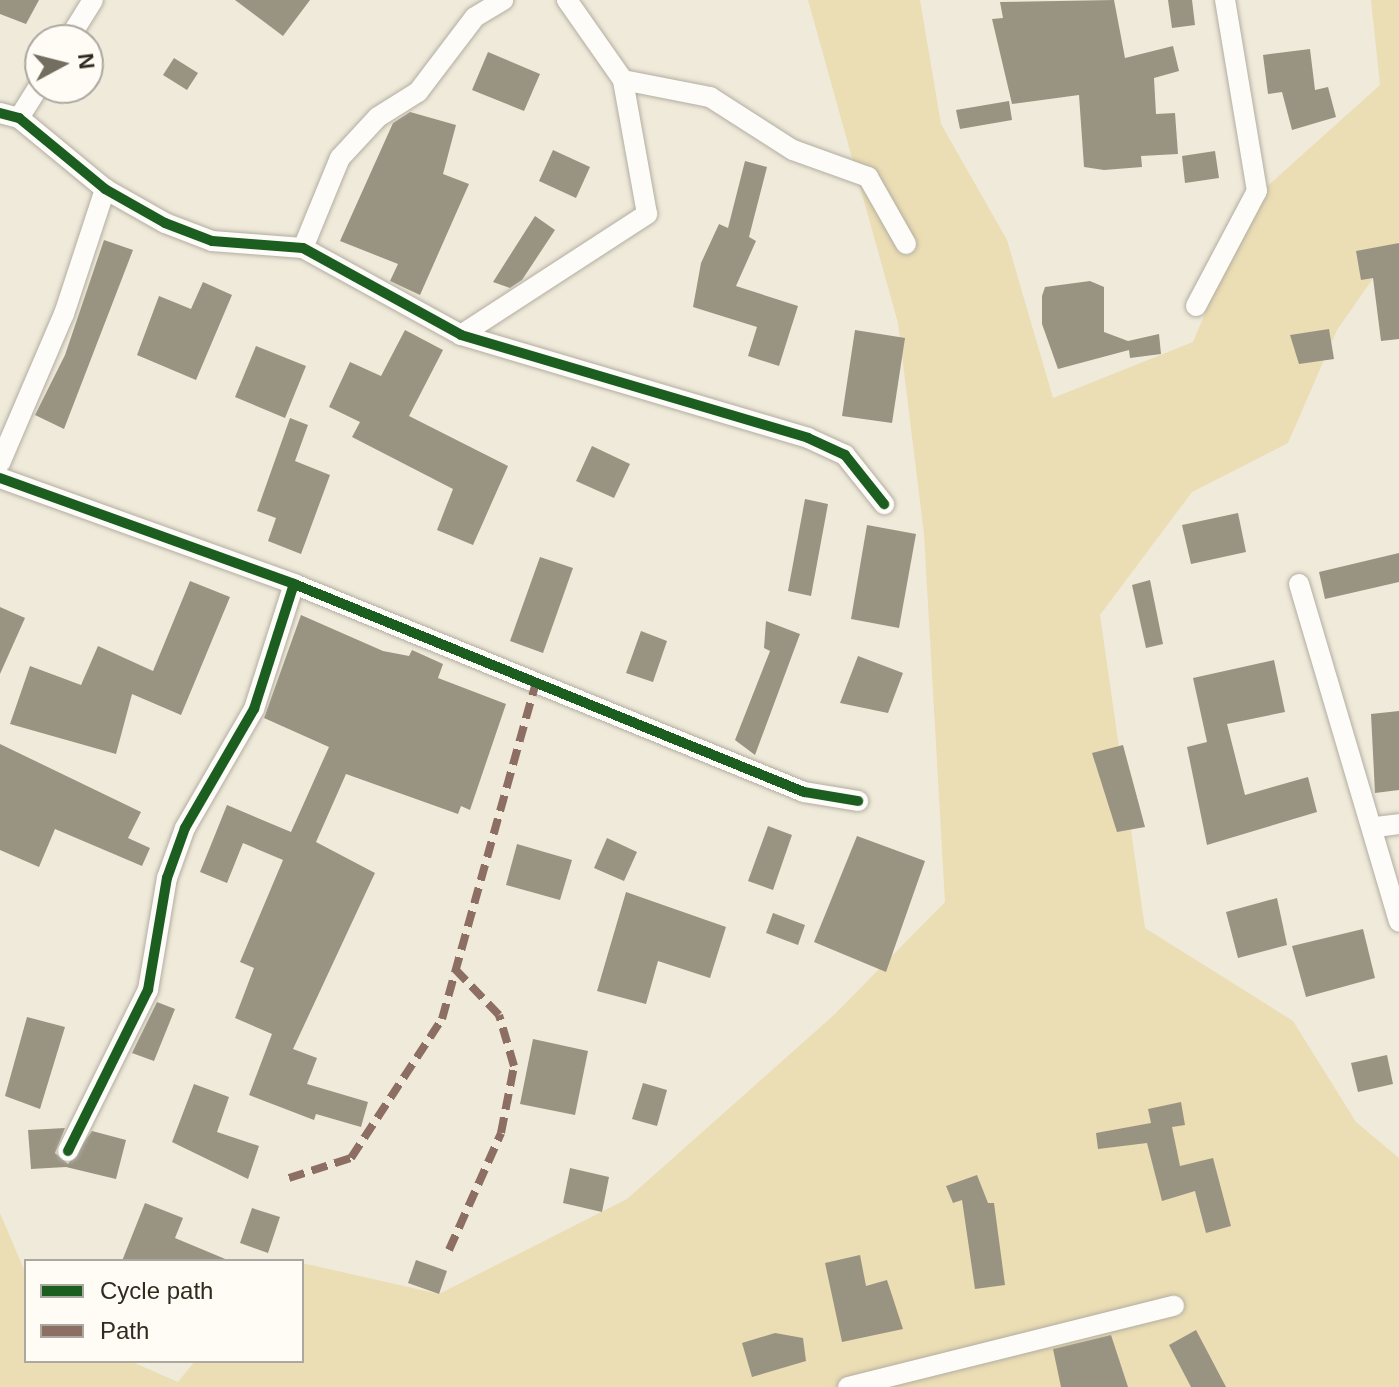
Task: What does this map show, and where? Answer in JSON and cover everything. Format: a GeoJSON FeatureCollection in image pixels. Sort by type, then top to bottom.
{"type":"FeatureCollection","features":[{"type":"Feature","properties":{"kind":"street"},"geometry":{"type":"LineString","coordinates":[[78,24],[93,0]]}},
{"type":"Feature","properties":{"kind":"street"},"geometry":{"type":"LineString","coordinates":[[303,248],[340,158],[378,117],[418,92],[475,17],[503,0]]}},
{"type":"Feature","properties":{"kind":"street"},"geometry":{"type":"LineString","coordinates":[[461,335],[643,220],[623,80],[567,0]]}},
{"type":"Feature","properties":{"kind":"street"},"geometry":{"type":"LineString","coordinates":[[1196,306],[1257,191],[1225,0]]}},
{"type":"Feature","properties":{"kind":"street"},"geometry":{"type":"LineString","coordinates":[[623,80],[710,97],[793,150],[868,177],[906,244]]}},
{"type":"Feature","properties":{"kind":"street"},"geometry":{"type":"LineString","coordinates":[[24,101],[9,116],[105,189],[212,241],[303,248],[461,335],[808,438],[845,455],[884,504]]}},
{"type":"Feature","properties":{"kind":"street"},"geometry":{"type":"LineString","coordinates":[[0,463],[64,314],[105,189]]}},
{"type":"Feature","properties":{"kind":"street"},"geometry":{"type":"LineString","coordinates":[[0,478],[294,584],[804,792],[858,801]]}},
{"type":"Feature","properties":{"kind":"street"},"geometry":{"type":"LineString","coordinates":[[68,1151],[148,990],[167,878],[185,828],[254,709],[294,584]]}},
{"type":"Feature","properties":{"kind":"street"},"geometry":{"type":"LineString","coordinates":[[1299,584],[1376,827],[1399,922]]}},
{"type":"Feature","properties":{"kind":"street"},"geometry":{"type":"LineString","coordinates":[[1376,827],[1399,824]]}},
{"type":"Feature","properties":{"kind":"street"},"geometry":{"type":"LineString","coordinates":[[848,1387],[1174,1306]]}},
{"type":"Feature","properties":{"kind":"shaded area"},"geometry":{"type":"Polygon","coordinates":[[[808,0],[920,0],[941,124],[1007,240],[1053,398],[1193,342],[1253,199],[1380,85],[1371,0],[1399,0],[1399,241],[1337,330],[1288,443],[1192,492],[1100,615],[1145,928],[1293,1021],[1356,1122],[1399,1158],[1399,1387],[0,1387],[0,1213],[24,1269],[24,1363],[135,1363],[178,1382],[193,1363],[304,1363],[304,1263],[439,1294],[627,1199],[835,1014],[945,902],[924,534],[898,323],[808,0]]]}},
{"type":"Feature","properties":{"kind":"building"},"geometry":{"type":"Polygon","coordinates":[[[0,0],[39,0],[26,24],[0,14],[0,0]]]}},
{"type":"Feature","properties":{"kind":"building"},"geometry":{"type":"Polygon","coordinates":[[[235,0],[310,0],[283,36],[235,0]]]}},
{"type":"Feature","properties":{"kind":"building"},"geometry":{"type":"Polygon","coordinates":[[[1114,0],[1125,58],[1173,46],[1179,71],[1154,78],[1156,114],[1175,113],[1178,154],[1141,156],[1142,167],[1104,170],[1084,167],[1079,95],[1012,104],[992,19],[1003,18],[1000,2],[1114,0]]]}},
{"type":"Feature","properties":{"kind":"building"},"geometry":{"type":"Polygon","coordinates":[[[1168,0],[1192,0],[1195,25],[1172,28],[1168,0]]]}},
{"type":"Feature","properties":{"kind":"building"},"geometry":{"type":"Polygon","coordinates":[[[1310,49],[1315,90],[1328,87],[1336,117],[1292,130],[1282,92],[1268,94],[1263,55],[1310,49]]]}},
{"type":"Feature","properties":{"kind":"building"},"geometry":{"type":"Polygon","coordinates":[[[488,52],[540,74],[524,111],[472,90],[488,52]]]}},
{"type":"Feature","properties":{"kind":"building"},"geometry":{"type":"Polygon","coordinates":[[[174,58],[198,73],[187,90],[163,75],[174,58]]]}},
{"type":"Feature","properties":{"kind":"building"},"geometry":{"type":"Polygon","coordinates":[[[1009,101],[1012,120],[960,129],[956,110],[1009,101]]]}},
{"type":"Feature","properties":{"kind":"building"},"geometry":{"type":"Polygon","coordinates":[[[410,112],[456,125],[443,174],[469,184],[420,295],[390,281],[398,264],[340,241],[393,123],[410,112]]]}},
{"type":"Feature","properties":{"kind":"building"},"geometry":{"type":"Polygon","coordinates":[[[553,150],[590,167],[576,198],[539,181],[553,150]]]}},
{"type":"Feature","properties":{"kind":"building"},"geometry":{"type":"Polygon","coordinates":[[[1215,151],[1219,178],[1185,183],[1182,156],[1215,151]]]}},
{"type":"Feature","properties":{"kind":"building"},"geometry":{"type":"Polygon","coordinates":[[[745,161],[767,167],[749,237],[756,241],[736,286],[798,306],[779,366],[748,356],[757,327],[693,307],[701,263],[719,224],[728,228],[745,161]]]}},
{"type":"Feature","properties":{"kind":"building"},"geometry":{"type":"Polygon","coordinates":[[[535,216],[555,230],[522,280],[510,288],[493,282],[535,216]]]}},
{"type":"Feature","properties":{"kind":"building"},"geometry":{"type":"Polygon","coordinates":[[[104,240],[133,250],[64,429],[35,415],[65,355],[104,240]]]}},
{"type":"Feature","properties":{"kind":"building"},"geometry":{"type":"Polygon","coordinates":[[[1399,243],[1399,339],[1381,341],[1373,278],[1361,280],[1356,251],[1399,243]]]}},
{"type":"Feature","properties":{"kind":"building"},"geometry":{"type":"Polygon","coordinates":[[[1090,281],[1104,287],[1104,332],[1128,341],[1159,334],[1161,354],[1130,358],[1129,350],[1058,369],[1042,324],[1045,287],[1090,281]]]}},
{"type":"Feature","properties":{"kind":"building"},"geometry":{"type":"Polygon","coordinates":[[[203,282],[232,295],[196,380],[137,355],[159,296],[191,309],[203,282]]]}},
{"type":"Feature","properties":{"kind":"building"},"geometry":{"type":"Polygon","coordinates":[[[1329,329],[1334,359],[1299,364],[1290,335],[1329,329]]]}},
{"type":"Feature","properties":{"kind":"building"},"geometry":{"type":"Polygon","coordinates":[[[405,330],[443,350],[409,416],[508,466],[473,545],[437,530],[453,489],[352,437],[360,422],[329,407],[350,362],[381,376],[405,330]]]}},
{"type":"Feature","properties":{"kind":"building"},"geometry":{"type":"Polygon","coordinates":[[[855,330],[905,338],[892,423],[842,416],[855,330]]]}},
{"type":"Feature","properties":{"kind":"building"},"geometry":{"type":"Polygon","coordinates":[[[256,346],[306,366],[285,418],[235,397],[256,346]]]}},
{"type":"Feature","properties":{"kind":"building"},"geometry":{"type":"Polygon","coordinates":[[[290,418],[308,425],[295,461],[330,475],[301,554],[268,541],[276,518],[257,511],[290,418]]]}},
{"type":"Feature","properties":{"kind":"building"},"geometry":{"type":"Polygon","coordinates":[[[592,446],[630,464],[614,498],[576,481],[592,446]]]}},
{"type":"Feature","properties":{"kind":"building"},"geometry":{"type":"Polygon","coordinates":[[[805,499],[828,504],[811,596],[788,591],[805,499]]]}},
{"type":"Feature","properties":{"kind":"building"},"geometry":{"type":"Polygon","coordinates":[[[1238,513],[1246,552],[1191,564],[1182,525],[1238,513]]]}},
{"type":"Feature","properties":{"kind":"building"},"geometry":{"type":"Polygon","coordinates":[[[867,525],[916,534],[899,628],[851,619],[867,525]]]}},
{"type":"Feature","properties":{"kind":"building"},"geometry":{"type":"Polygon","coordinates":[[[1399,553],[1399,582],[1325,599],[1319,572],[1399,553]]]}},
{"type":"Feature","properties":{"kind":"building"},"geometry":{"type":"Polygon","coordinates":[[[540,557],[573,568],[543,653],[510,641],[540,557]]]}},
{"type":"Feature","properties":{"kind":"building"},"geometry":{"type":"Polygon","coordinates":[[[1150,580],[1163,644],[1146,648],[1132,585],[1150,580]]]}},
{"type":"Feature","properties":{"kind":"building"},"geometry":{"type":"Polygon","coordinates":[[[190,581],[230,597],[181,715],[132,694],[116,754],[10,724],[30,666],[81,685],[98,646],[153,671],[190,581]]]}},
{"type":"Feature","properties":{"kind":"building"},"geometry":{"type":"Polygon","coordinates":[[[0,607],[25,618],[0,674],[0,607]]]}},
{"type":"Feature","properties":{"kind":"building"},"geometry":{"type":"Polygon","coordinates":[[[301,615],[383,651],[409,656],[412,650],[443,664],[438,678],[506,704],[470,810],[461,806],[458,814],[346,774],[316,842],[375,873],[293,1049],[317,1058],[307,1084],[368,1102],[361,1127],[316,1114],[314,1120],[249,1095],[272,1034],[235,1018],[254,968],[240,962],[283,860],[243,843],[227,883],[200,872],[227,805],[291,832],[329,747],[264,718],[301,615]]]}},
{"type":"Feature","properties":{"kind":"building"},"geometry":{"type":"Polygon","coordinates":[[[766,621],[800,634],[755,755],[735,740],[770,651],[764,648],[766,621]]]}},
{"type":"Feature","properties":{"kind":"building"},"geometry":{"type":"Polygon","coordinates":[[[641,631],[667,641],[653,682],[626,673],[641,631]]]}},
{"type":"Feature","properties":{"kind":"building"},"geometry":{"type":"Polygon","coordinates":[[[858,656],[903,673],[888,713],[840,703],[858,656]]]}},
{"type":"Feature","properties":{"kind":"building"},"geometry":{"type":"Polygon","coordinates":[[[1274,660],[1285,712],[1227,724],[1245,795],[1308,777],[1317,812],[1207,845],[1187,747],[1207,742],[1193,678],[1274,660]]]}},
{"type":"Feature","properties":{"kind":"building"},"geometry":{"type":"Polygon","coordinates":[[[1399,711],[1399,790],[1375,793],[1371,714],[1399,711]]]}},
{"type":"Feature","properties":{"kind":"building"},"geometry":{"type":"Polygon","coordinates":[[[0,744],[141,812],[128,838],[150,848],[142,866],[55,829],[39,867],[0,850],[0,744]]]}},
{"type":"Feature","properties":{"kind":"building"},"geometry":{"type":"Polygon","coordinates":[[[1123,745],[1145,827],[1117,832],[1092,753],[1123,745]]]}},
{"type":"Feature","properties":{"kind":"building"},"geometry":{"type":"Polygon","coordinates":[[[768,826],[792,835],[773,890],[748,881],[768,826]]]}},
{"type":"Feature","properties":{"kind":"building"},"geometry":{"type":"Polygon","coordinates":[[[857,836],[925,861],[886,972],[814,942],[857,836]]]}},
{"type":"Feature","properties":{"kind":"building"},"geometry":{"type":"Polygon","coordinates":[[[607,838],[637,852],[624,881],[594,868],[607,838]]]}},
{"type":"Feature","properties":{"kind":"building"},"geometry":{"type":"Polygon","coordinates":[[[517,844],[572,860],[560,900],[506,885],[517,844]]]}},
{"type":"Feature","properties":{"kind":"building"},"geometry":{"type":"Polygon","coordinates":[[[626,892],[726,927],[710,978],[658,961],[646,1004],[597,991],[626,892]]]}},
{"type":"Feature","properties":{"kind":"building"},"geometry":{"type":"Polygon","coordinates":[[[1277,898],[1287,945],[1238,958],[1226,912],[1277,898]]]}},
{"type":"Feature","properties":{"kind":"building"},"geometry":{"type":"Polygon","coordinates":[[[773,913],[805,925],[798,945],[766,933],[773,913]]]}},
{"type":"Feature","properties":{"kind":"building"},"geometry":{"type":"Polygon","coordinates":[[[1363,929],[1375,978],[1306,997],[1292,946],[1363,929]]]}},
{"type":"Feature","properties":{"kind":"building"},"geometry":{"type":"Polygon","coordinates":[[[157,1002],[175,1009],[154,1061],[132,1053],[157,1002]]]}},
{"type":"Feature","properties":{"kind":"building"},"geometry":{"type":"Polygon","coordinates":[[[27,1017],[65,1027],[40,1109],[5,1096],[27,1017]]]}},
{"type":"Feature","properties":{"kind":"building"},"geometry":{"type":"Polygon","coordinates":[[[533,1039],[588,1051],[575,1115],[520,1104],[533,1039]]]}},
{"type":"Feature","properties":{"kind":"building"},"geometry":{"type":"Polygon","coordinates":[[[1387,1055],[1393,1084],[1358,1092],[1351,1063],[1387,1055]]]}},
{"type":"Feature","properties":{"kind":"building"},"geometry":{"type":"Polygon","coordinates":[[[643,1083],[667,1090],[657,1126],[632,1119],[643,1083]]]}},
{"type":"Feature","properties":{"kind":"building"},"geometry":{"type":"Polygon","coordinates":[[[194,1084],[229,1097],[217,1132],[259,1146],[248,1179],[172,1142],[194,1084]]]}},
{"type":"Feature","properties":{"kind":"building"},"geometry":{"type":"Polygon","coordinates":[[[1181,1102],[1185,1125],[1172,1127],[1180,1166],[1213,1158],[1231,1226],[1206,1233],[1195,1191],[1162,1201],[1147,1143],[1098,1149],[1096,1133],[1151,1123],[1148,1109],[1181,1102]]]}},
{"type":"Feature","properties":{"kind":"building"},"geometry":{"type":"Polygon","coordinates":[[[65,1128],[55,1153],[68,1164],[92,1131],[126,1140],[116,1179],[66,1167],[31,1169],[28,1130],[65,1128]]]}},
{"type":"Feature","properties":{"kind":"building"},"geometry":{"type":"Polygon","coordinates":[[[570,1168],[609,1177],[602,1212],[563,1203],[570,1168]]]}},
{"type":"Feature","properties":{"kind":"building"},"geometry":{"type":"Polygon","coordinates":[[[977,1175],[988,1203],[994,1203],[1005,1285],[975,1289],[962,1200],[953,1203],[946,1186],[977,1175]]]}},
{"type":"Feature","properties":{"kind":"building"},"geometry":{"type":"Polygon","coordinates":[[[145,1203],[183,1218],[175,1238],[225,1259],[123,1259],[145,1203]]]}},
{"type":"Feature","properties":{"kind":"building"},"geometry":{"type":"Polygon","coordinates":[[[252,1208],[280,1217],[268,1253],[240,1243],[252,1208]]]}},
{"type":"Feature","properties":{"kind":"building"},"geometry":{"type":"Polygon","coordinates":[[[860,1255],[866,1286],[887,1280],[903,1329],[842,1342],[825,1263],[860,1255]]]}},
{"type":"Feature","properties":{"kind":"building"},"geometry":{"type":"Polygon","coordinates":[[[416,1260],[447,1271],[439,1294],[408,1283],[416,1260]]]}},
{"type":"Feature","properties":{"kind":"building"},"geometry":{"type":"Polygon","coordinates":[[[1196,1330],[1226,1387],[1191,1387],[1169,1345],[1196,1330]]]}},
{"type":"Feature","properties":{"kind":"building"},"geometry":{"type":"Polygon","coordinates":[[[775,1333],[803,1338],[806,1361],[752,1377],[742,1343],[775,1333]]]}},
{"type":"Feature","properties":{"kind":"building"},"geometry":{"type":"Polygon","coordinates":[[[1111,1335],[1128,1387],[1061,1387],[1053,1349],[1111,1335]]]}},
{"type":"Feature","properties":{"kind":"marked path"},"geometry":{"type":"LineString","coordinates":[[289,1178],[351,1158],[442,1019],[535,686]]}},
{"type":"Feature","properties":{"kind":"marked path"},"geometry":{"type":"LineString","coordinates":[[449,1250],[501,1133],[514,1066],[499,1015],[454,968]]}},
{"type":"Feature","properties":{"kind":"cycle path"},"geometry":{"type":"LineString","coordinates":[[0,113],[19,118],[105,189],[165,223],[212,241],[303,248],[461,335],[808,438],[845,455],[884,504]]}},
{"type":"Feature","properties":{"kind":"cycle path"},"geometry":{"type":"LineString","coordinates":[[0,478],[294,584],[804,792],[858,801]]}},
{"type":"Feature","properties":{"kind":"cycle path"},"geometry":{"type":"LineString","coordinates":[[68,1151],[148,990],[167,878],[185,828],[254,709],[294,584]]}}]}
